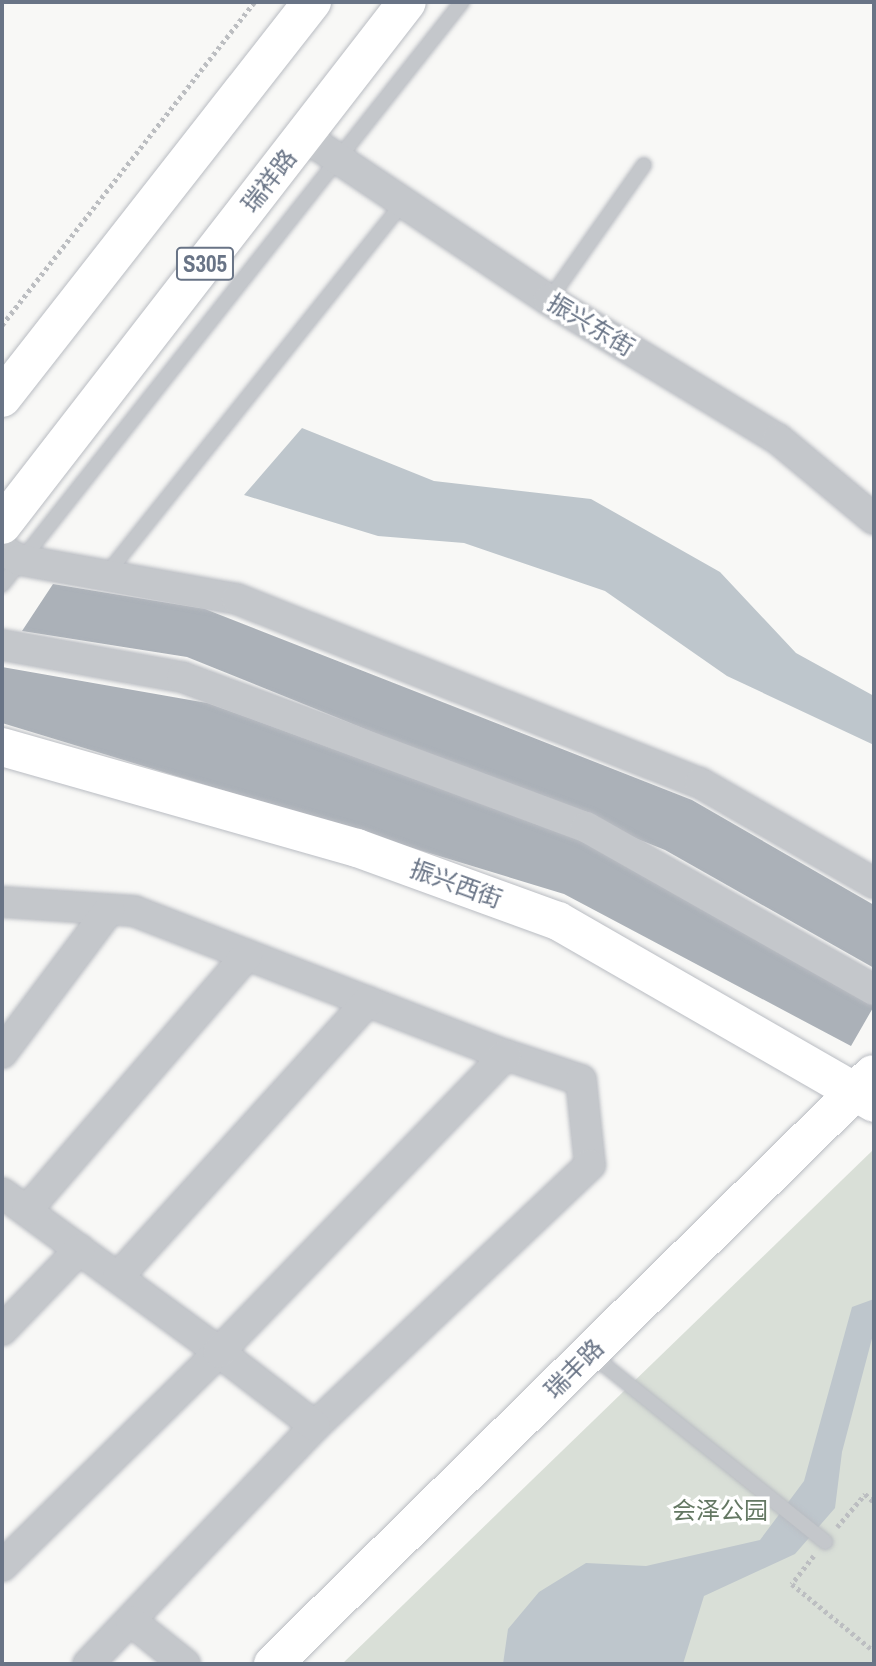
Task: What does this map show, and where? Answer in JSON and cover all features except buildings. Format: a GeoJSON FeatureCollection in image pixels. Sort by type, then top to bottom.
{"type":"FeatureCollection","features":[{"type":"Feature","properties":{"kind":"street"},"geometry":{"type":"LineString","coordinates":[[2,398],[312,2]]}},
{"type":"Feature","properties":{"kind":"street","name":"瑞祥路"},"geometry":{"type":"LineString","coordinates":[[2,525],[407,2]]}},
{"type":"Feature","properties":{"kind":"street","name":"振兴东街"},"geometry":{"type":"LineString","coordinates":[[304,136],[549,300],[779,439],[874,519]]}},
{"type":"Feature","properties":{"kind":"street"},"geometry":{"type":"LineString","coordinates":[[11,555],[105,576],[237,599],[687,778],[874,883]]}},
{"type":"Feature","properties":{"kind":"street"},"geometry":{"type":"LineString","coordinates":[[2,646],[182,677],[586,827],[874,990]]}},
{"type":"Feature","properties":{"kind":"street","name":"振兴西街"},"geometry":{"type":"LineString","coordinates":[[2,747],[357,848],[558,920],[868,1090]]}},
{"type":"Feature","properties":{"kind":"street"},"geometry":{"type":"LineString","coordinates":[[2,902],[134,911],[506,1055],[581,1080],[590,1166],[314,1426],[88,1664]]}},
{"type":"Feature","properties":{"kind":"street"},"geometry":{"type":"LineString","coordinates":[[2,1053],[109,910]]}},
{"type":"Feature","properties":{"kind":"street"},"geometry":{"type":"LineString","coordinates":[[27,1210],[247,955]]}},
{"type":"Feature","properties":{"kind":"street"},"geometry":{"type":"LineString","coordinates":[[118,1277],[368,1001]]}},
{"type":"Feature","properties":{"kind":"street"},"geometry":{"type":"LineString","coordinates":[[2,1566],[219,1352],[506,1055]]}},
{"type":"Feature","properties":{"kind":"street","name":"瑞丰路"},"geometry":{"type":"LineString","coordinates":[[273,1664],[590,1353],[868,1090]]}},
{"type":"Feature","properties":{"kind":"street"},"geometry":{"type":"LineString","coordinates":[[2,1193],[219,1352],[314,1426]]}},
{"type":"Feature","properties":{"kind":"street"},"geometry":{"type":"LineString","coordinates":[[2,1330],[80,1249]]}},
{"type":"Feature","properties":{"kind":"street"},"geometry":{"type":"LineString","coordinates":[[131,1621],[185,1664]]}},
{"type":"Feature","properties":{"kind":"lane"},"geometry":{"type":"LineString","coordinates":[[2,585],[11,555],[462,2]]}},
{"type":"Feature","properties":{"kind":"lane"},"geometry":{"type":"LineString","coordinates":[[549,300],[644,165]]}},
{"type":"Feature","properties":{"kind":"lane"},"geometry":{"type":"LineString","coordinates":[[105,576],[402,204]]}},
{"type":"Feature","properties":{"kind":"lane"},"geometry":{"type":"LineString","coordinates":[[590,1353],[820,1538]]}},
{"type":"Feature","properties":{"kind":"path"},"geometry":{"type":"LineString","coordinates":[[2,325],[254,2]]}},
{"type":"Feature","properties":{"kind":"path"},"geometry":{"type":"LineString","coordinates":[[874,1502],[865,1494],[820,1538],[792,1584],[874,1651]]}},
{"type":"Feature","properties":{"kind":"green space","name":"会泽公园"},"geometry":{"type":"Polygon","coordinates":[[[874,1149],[874,1664],[342,1664],[874,1149]]]}},
{"type":"Feature","properties":{"kind":"shaded area"},"geometry":{"type":"Polygon","coordinates":[[[302,428],[434,481],[591,499],[720,572],[796,653],[874,696],[874,745],[727,676],[605,591],[464,543],[378,536],[244,495],[302,428]]]}},
{"type":"Feature","properties":{"kind":"shaded area"},"geometry":{"type":"Polygon","coordinates":[[[874,1299],[874,1331],[842,1452],[835,1508],[795,1554],[704,1596],[683,1664],[503,1664],[508,1629],[539,1592],[586,1563],[646,1566],[760,1540],[804,1481],[852,1307],[874,1299]]]}}]}
